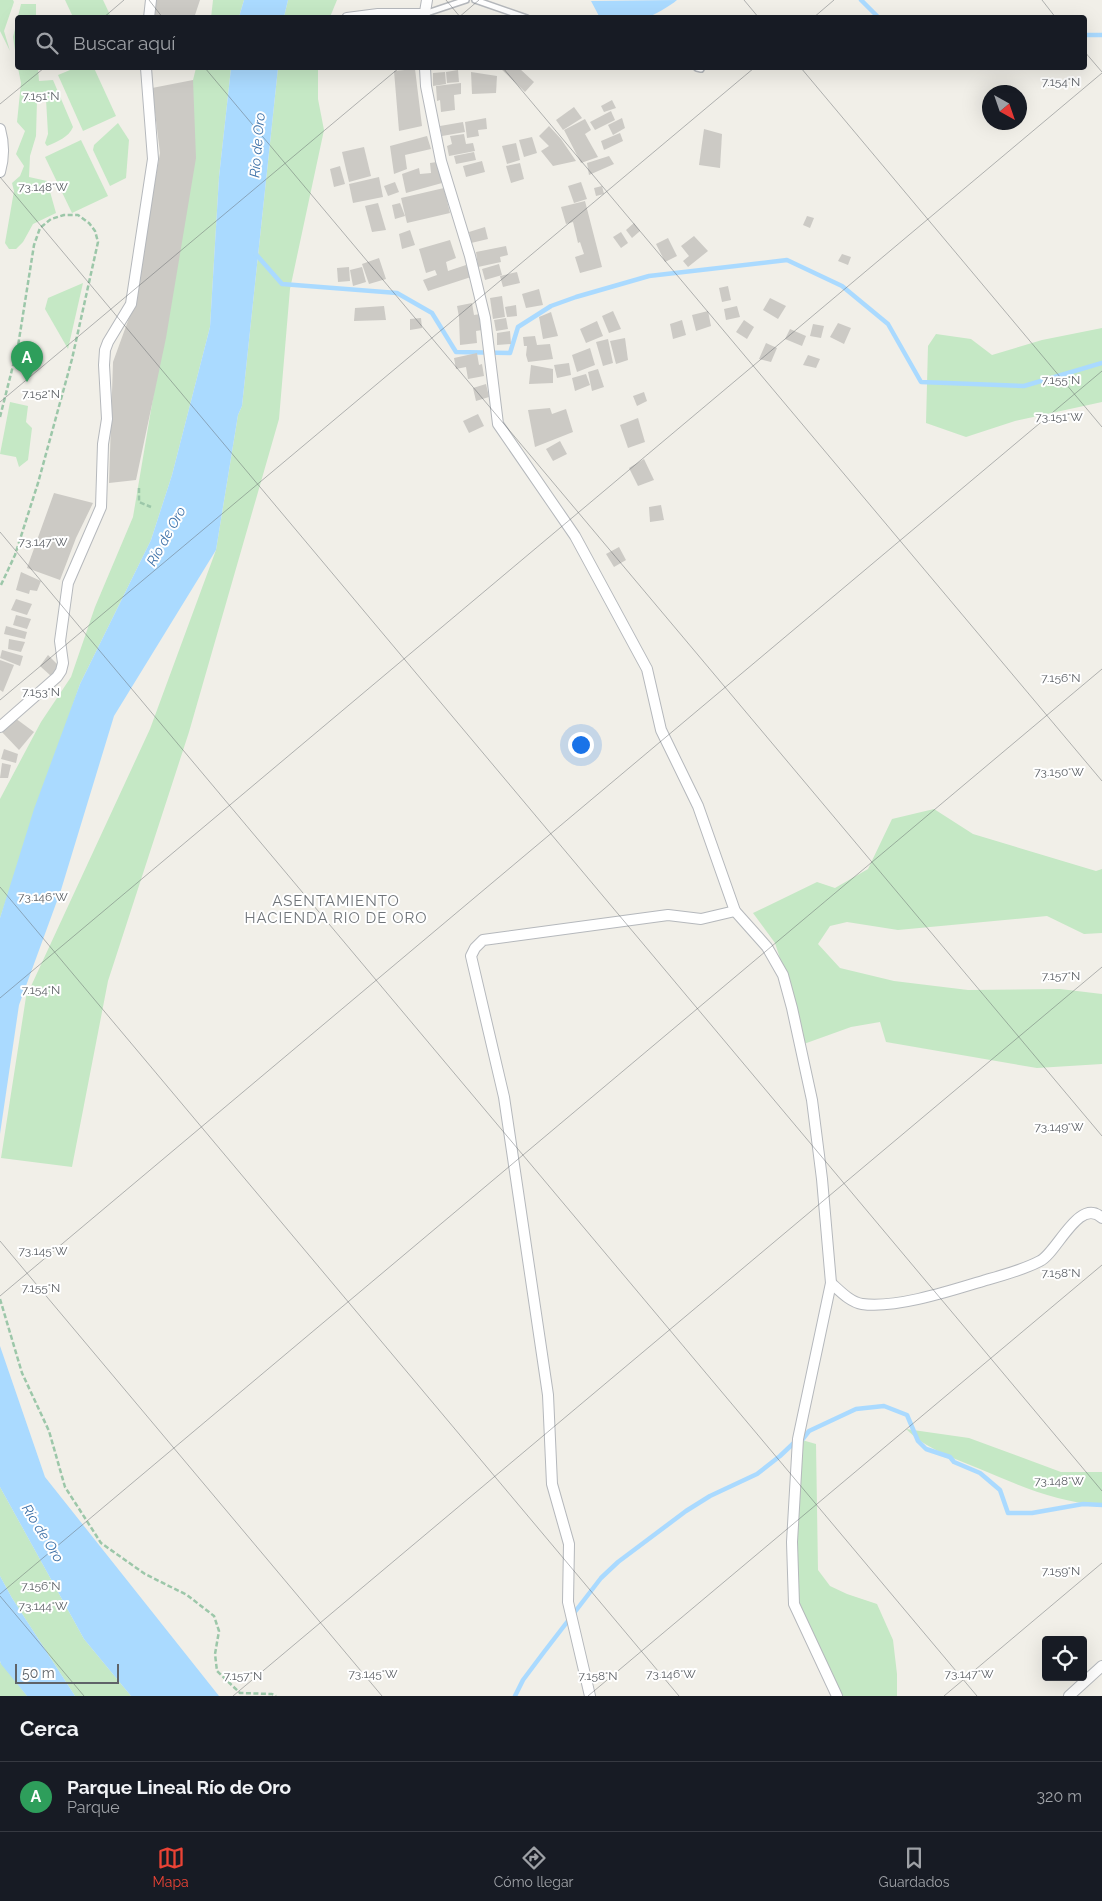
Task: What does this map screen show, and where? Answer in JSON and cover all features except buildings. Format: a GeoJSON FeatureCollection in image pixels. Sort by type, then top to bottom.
{"type":"FeatureCollection","features":[{"type":"Feature","properties":{"kind":"street"},"geometry":{"type":"LineString","coordinates":[[149,15],[151,0]]}},
{"type":"Feature","properties":{"kind":"street"},"geometry":{"type":"LineString","coordinates":[[424,15],[427,0]]}},
{"type":"Feature","properties":{"kind":"street"},"geometry":{"type":"LineString","coordinates":[[370,15],[401,15]]}},
{"type":"Feature","properties":{"kind":"street"},"geometry":{"type":"LineString","coordinates":[[0,727],[57,677],[61,671],[63,663],[60,641],[68,583],[101,507],[103,444],[107,419],[104,365],[106,350],[108,342],[131,304],[153,159],[146,70]]}},
{"type":"Feature","properties":{"kind":"street"},"geometry":{"type":"LineString","coordinates":[[425,70],[426,86],[441,161],[470,256],[485,318],[498,424],[575,536],[648,670],[661,730],[698,806],[735,911],[767,947],[782,975],[792,1008],[812,1100],[822,1179],[831,1283],[798,1439],[792,1542],[794,1604],[837,1696]]}},
{"type":"Feature","properties":{"kind":"street"},"geometry":{"type":"LineString","coordinates":[[0,129],[3,139],[0,169]]}},
{"type":"Feature","properties":{"kind":"street"},"geometry":{"type":"LineString","coordinates":[[590,1696],[568,1602],[569,1544],[552,1484],[548,1395],[504,1097],[470,956],[483,940],[668,915],[701,919],[735,911]]}},
{"type":"Feature","properties":{"kind":"street"},"geometry":{"type":"LineString","coordinates":[[831,1283],[853,1301],[863,1304],[891,1303],[942,1294],[1012,1272],[1042,1260],[1075,1221],[1083,1215],[1092,1213],[1102,1218]]}},
{"type":"Feature","properties":{"kind":"street"},"geometry":{"type":"LineString","coordinates":[[1069,1696],[1102,1666]]}},
{"type":"Feature","properties":{"kind":"lane"},"geometry":{"type":"LineString","coordinates":[[427,15],[466,0]]}},
{"type":"Feature","properties":{"kind":"lane"},"geometry":{"type":"LineString","coordinates":[[475,0],[518,15]]}},
{"type":"Feature","properties":{"kind":"path"},"geometry":{"type":"LineString","coordinates":[[0,416],[18,346],[34,245],[40,228],[52,219],[64,215],[78,215],[89,223],[95,231],[98,242],[72,359],[38,483],[16,555],[0,587]]}},
{"type":"Feature","properties":{"kind":"path"},"geometry":{"type":"LineString","coordinates":[[139,488],[139,502],[151,507]]}},
{"type":"Feature","properties":{"kind":"path"},"geometry":{"type":"LineString","coordinates":[[0,1299],[22,1373],[49,1431],[65,1487],[101,1543],[145,1574],[187,1595],[214,1616],[219,1631],[215,1654],[216,1671],[240,1693],[272,1694],[276,1696]]}},
{"type":"Feature","properties":{"kind":"green space"},"geometry":{"type":"Polygon","coordinates":[[[0,0],[13,0],[14,2],[4,31],[10,51],[0,31],[0,0]]]}},
{"type":"Feature","properties":{"kind":"green space"},"geometry":{"type":"Polygon","coordinates":[[[65,0],[103,0],[110,15],[72,15],[65,0]]]}},
{"type":"Feature","properties":{"kind":"green space"},"geometry":{"type":"Polygon","coordinates":[[[213,0],[244,0],[240,15],[211,15],[213,0]]]}},
{"type":"Feature","properties":{"kind":"green space"},"geometry":{"type":"Polygon","coordinates":[[[288,0],[337,0],[331,15],[284,15],[288,0]]]}},
{"type":"Feature","properties":{"kind":"green space"},"geometry":{"type":"Polygon","coordinates":[[[21,4],[36,4],[36,15],[18,15],[21,4]]]}},
{"type":"Feature","properties":{"kind":"green space"},"geometry":{"type":"Polygon","coordinates":[[[15,29],[15,50],[13,37],[15,29]]]}},
{"type":"Feature","properties":{"kind":"green space"},"geometry":{"type":"Polygon","coordinates":[[[18,70],[38,70],[39,81],[53,80],[73,127],[66,136],[47,146],[45,143],[48,134],[46,99],[37,100],[36,136],[30,156],[29,177],[47,181],[56,213],[33,224],[23,242],[16,249],[9,249],[5,243],[14,191],[12,183],[20,176],[24,166],[16,154],[25,131],[17,122],[21,83],[18,70]]]}},
{"type":"Feature","properties":{"kind":"green space"},"geometry":{"type":"Polygon","coordinates":[[[70,70],[95,70],[116,116],[83,131],[58,75],[70,70]]]}},
{"type":"Feature","properties":{"kind":"green space"},"geometry":{"type":"Polygon","coordinates":[[[196,70],[231,70],[219,177],[210,327],[172,475],[151,540],[80,684],[0,918],[0,799],[41,722],[71,677],[95,607],[133,517],[153,398],[196,70]]]}},
{"type":"Feature","properties":{"kind":"green space"},"geometry":{"type":"Polygon","coordinates":[[[278,70],[318,70],[318,99],[324,130],[290,289],[279,419],[189,732],[108,981],[72,1167],[1,1158],[26,997],[150,729],[216,550],[238,415],[242,406],[278,70]]]}},
{"type":"Feature","properties":{"kind":"green space"},"geometry":{"type":"Polygon","coordinates":[[[118,123],[129,140],[126,178],[110,186],[93,150],[94,145],[118,123]]]}},
{"type":"Feature","properties":{"kind":"green space"},"geometry":{"type":"Polygon","coordinates":[[[81,140],[108,196],[72,213],[45,157],[81,140]]]}},
{"type":"Feature","properties":{"kind":"green space"},"geometry":{"type":"Polygon","coordinates":[[[83,283],[68,349],[45,309],[48,298],[83,283]]]}},
{"type":"Feature","properties":{"kind":"green space"},"geometry":{"type":"Polygon","coordinates":[[[1102,328],[1102,402],[1015,421],[966,437],[926,423],[928,346],[936,334],[971,339],[992,355],[1042,340],[1102,328]]]}},
{"type":"Feature","properties":{"kind":"green space"},"geometry":{"type":"Polygon","coordinates":[[[10,402],[28,406],[26,422],[32,428],[28,460],[19,467],[16,457],[0,454],[10,402]]]}},
{"type":"Feature","properties":{"kind":"green space"},"geometry":{"type":"Polygon","coordinates":[[[934,809],[973,834],[1096,871],[1102,869],[1102,933],[1084,934],[1047,916],[898,930],[847,922],[830,926],[818,944],[840,968],[894,981],[968,990],[1060,989],[1102,994],[1102,1064],[1037,1068],[886,1042],[880,1022],[851,1027],[801,1045],[796,1008],[775,943],[753,913],[817,882],[835,888],[868,869],[892,819],[934,809]]]}},
{"type":"Feature","properties":{"kind":"green space"},"geometry":{"type":"Polygon","coordinates":[[[906,1429],[969,1438],[1061,1472],[1102,1472],[1102,1505],[1070,1501],[1025,1487],[941,1452],[922,1442],[906,1429]]]}},
{"type":"Feature","properties":{"kind":"green space"},"geometry":{"type":"Polygon","coordinates":[[[802,1440],[816,1444],[818,1570],[830,1586],[877,1604],[893,1640],[897,1674],[897,1696],[838,1696],[799,1605],[796,1543],[802,1440]]]}},
{"type":"Feature","properties":{"kind":"green space"},"geometry":{"type":"Polygon","coordinates":[[[0,1487],[84,1639],[131,1696],[75,1696],[12,1598],[0,1576],[0,1487]]]}},
{"type":"Feature","properties":{"kind":"green space"},"geometry":{"type":"Polygon","coordinates":[[[0,1662],[2,1664],[27,1696],[0,1696],[0,1662]]]}},
{"type":"Feature","properties":{"kind":"water"},"geometry":{"type":"Polygon","coordinates":[[[244,0],[288,0],[284,15],[240,15],[244,0]]]}},
{"type":"Feature","properties":{"kind":"water"},"geometry":{"type":"Polygon","coordinates":[[[677,0],[652,15],[598,15],[591,1],[677,0]]]}},
{"type":"Feature","properties":{"kind":"water","name":"Río de Oro"},"geometry":{"type":"Polygon","coordinates":[[[231,70],[278,70],[242,406],[238,415],[216,550],[114,716],[61,890],[19,1005],[0,1134],[0,918],[34,809],[80,684],[151,540],[172,475],[210,327],[219,177],[231,70]]]}},
{"type":"Feature","properties":{"kind":"water","name":"Río de Oro"},"geometry":{"type":"Polygon","coordinates":[[[0,1346],[45,1477],[219,1696],[131,1696],[84,1639],[0,1487],[0,1346]]]}},
{"type":"Feature","properties":{"kind":"water"},"geometry":{"type":"Polygon","coordinates":[[[0,1576],[75,1696],[27,1696],[1,1664],[0,1576]]]}},
{"type":"Feature","properties":{"kind":"waterway"},"geometry":{"type":"LineString","coordinates":[[861,0],[876,15]]}},
{"type":"Feature","properties":{"kind":"waterway"},"geometry":{"type":"LineString","coordinates":[[1087,35],[1102,35]]}},
{"type":"Feature","properties":{"kind":"waterway"},"geometry":{"type":"LineString","coordinates":[[254,252],[282,284],[397,293],[432,313],[456,352],[510,353],[518,327],[551,306],[649,276],[787,260],[842,286],[888,324],[921,382],[1024,386],[1102,363]]}},
{"type":"Feature","properties":{"kind":"waterway"},"geometry":{"type":"LineString","coordinates":[[515,1696],[523,1680],[544,1652],[601,1578],[618,1562],[686,1511],[710,1496],[757,1474],[798,1439],[802,1440],[809,1431],[856,1409],[884,1406],[907,1415],[918,1441],[926,1449],[950,1457],[954,1462],[980,1473],[1000,1490],[1008,1513],[1032,1513],[1083,1504],[1102,1505]]}},
{"type":"Feature","properties":{"kind":"place","name":"Parque Lineal Río de Oro"},"geometry":{"type":"Point","coordinates":[27,382]}},
{"type":"Feature","properties":{"kind":"district","name":"ASENTAMIENTO HACIENDA RIO DE ORO"},"geometry":{"type":"Point","coordinates":[336,910]}}]}
